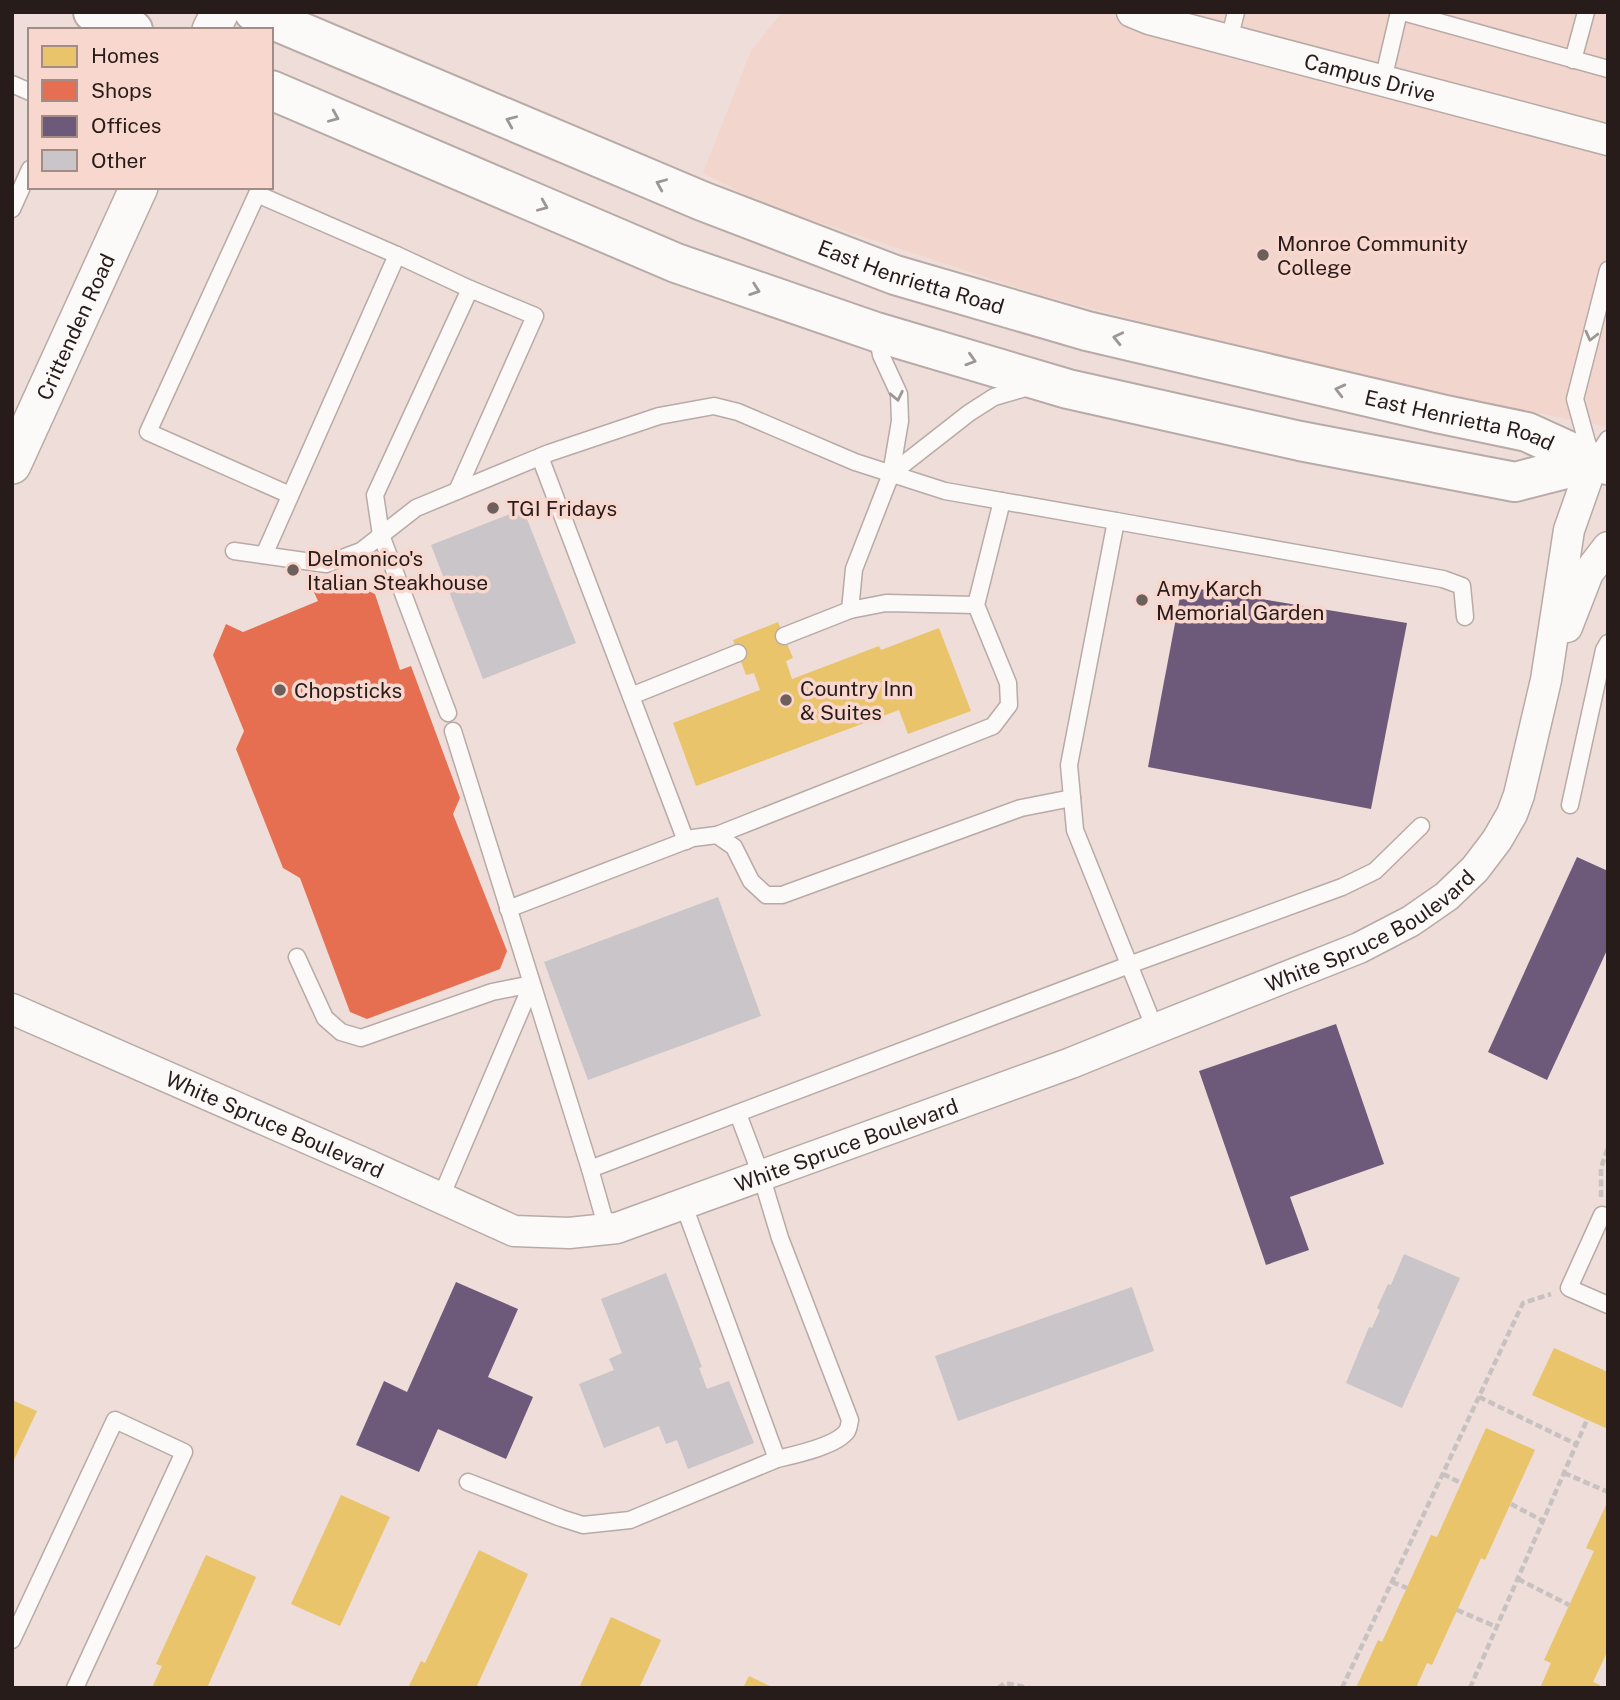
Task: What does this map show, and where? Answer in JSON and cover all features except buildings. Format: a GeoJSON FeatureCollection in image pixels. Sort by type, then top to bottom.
{"type":"FeatureCollection","features":[{"type":"Feature","properties":{"kind":"main road"},"geometry":{"type":"LineString","coordinates":[[93,12],[129,28]]}},
{"type":"Feature","properties":{"kind":"main road","name":"East Henrietta Road"},"geometry":{"type":"LineString","coordinates":[[254,12],[702,201],[895,275],[1087,331],[1527,432],[1603,455]]}},
{"type":"Feature","properties":{"kind":"main road","name":"East Henrietta Road"},"geometry":{"type":"LineString","coordinates":[[273,91],[676,262],[876,332],[1068,389],[1300,441],[1515,482],[1603,455]]}},
{"type":"Feature","properties":{"kind":"street"},"geometry":{"type":"LineString","coordinates":[[212,28],[220,12]]}},
{"type":"Feature","properties":{"kind":"street","name":"Campus Drive"},"geometry":{"type":"LineString","coordinates":[[1132,12],[1149,19],[1233,26],[1383,80],[1608,140]]}},
{"type":"Feature","properties":{"kind":"street","name":"Crittenden Road"},"geometry":{"type":"LineString","coordinates":[[12,464],[22,424],[138,189]]}},
{"type":"Feature","properties":{"kind":"street","name":"White Spruce Boulevard"},"geometry":{"type":"LineString","coordinates":[[12,1009],[514,1231],[569,1233],[617,1228],[1155,1030],[1359,948],[1411,921],[1447,896],[1475,869],[1497,840],[1519,795],[1546,680],[1569,530],[1603,455]]}},
{"type":"Feature","properties":{"kind":"street","name":"White Spruce Boulevard"},"geometry":{"type":"LineString","coordinates":[[1546,680],[1588,573],[1608,547]]}},
{"type":"Feature","properties":{"kind":"lane"},"geometry":{"type":"LineString","coordinates":[[1383,80],[1401,12],[1437,17],[1608,69]]}},
{"type":"Feature","properties":{"kind":"lane"},"geometry":{"type":"LineString","coordinates":[[1573,60],[1586,12]]}},
{"type":"Feature","properties":{"kind":"lane"},"geometry":{"type":"LineString","coordinates":[[12,84],[28,91]]}},
{"type":"Feature","properties":{"kind":"lane"},"geometry":{"type":"LineString","coordinates":[[12,209],[28,173]]}},
{"type":"Feature","properties":{"kind":"lane"},"geometry":{"type":"LineString","coordinates":[[290,495],[148,432],[257,194],[535,316],[457,491]]}},
{"type":"Feature","properties":{"kind":"lane"},"geometry":{"type":"LineString","coordinates":[[264,555],[397,256]]}},
{"type":"Feature","properties":{"kind":"lane"},"geometry":{"type":"LineString","coordinates":[[1603,455],[1575,399],[1608,270]]}},
{"type":"Feature","properties":{"kind":"lane"},"geometry":{"type":"LineString","coordinates":[[448,713],[381,535],[375,495],[470,289]]}},
{"type":"Feature","properties":{"kind":"lane"},"geometry":{"type":"LineString","coordinates":[[850,610],[854,569],[891,474],[900,421],[899,394],[881,355],[876,332]]}},
{"type":"Feature","properties":{"kind":"lane"},"geometry":{"type":"LineString","coordinates":[[891,474],[993,397],[1048,383]]}},
{"type":"Feature","properties":{"kind":"lane"},"geometry":{"type":"LineString","coordinates":[[234,551],[326,564],[361,551],[416,508],[540,457],[659,416],[714,406],[738,412],[855,462],[945,491],[1443,579],[1462,586],[1465,618]]}},
{"type":"Feature","properties":{"kind":"lane"},"geometry":{"type":"LineString","coordinates":[[540,457],[686,841]]}},
{"type":"Feature","properties":{"kind":"lane"},"geometry":{"type":"LineString","coordinates":[[508,909],[694,838],[717,835],[993,726],[1009,705],[1008,682],[976,605],[1002,501]]}},
{"type":"Feature","properties":{"kind":"lane"},"geometry":{"type":"LineString","coordinates":[[1116,521],[1069,765],[1076,830],[1155,1030]]}},
{"type":"Feature","properties":{"kind":"lane"},"geometry":{"type":"LineString","coordinates":[[784,636],[850,610],[886,603],[976,605]]}},
{"type":"Feature","properties":{"kind":"lane"},"geometry":{"type":"LineString","coordinates":[[1570,806],[1604,650],[1608,643]]}},
{"type":"Feature","properties":{"kind":"lane"},"geometry":{"type":"LineString","coordinates":[[631,695],[738,653]]}},
{"type":"Feature","properties":{"kind":"lane"},"geometry":{"type":"LineString","coordinates":[[453,731],[607,1229]]}},
{"type":"Feature","properties":{"kind":"lane"},"geometry":{"type":"LineString","coordinates":[[717,835],[734,847],[751,881],[766,895],[782,895],[1021,808],[1072,798]]}},
{"type":"Feature","properties":{"kind":"lane"},"geometry":{"type":"LineString","coordinates":[[590,1169],[1342,887],[1375,871],[1421,826]]}},
{"type":"Feature","properties":{"kind":"lane"},"geometry":{"type":"LineString","coordinates":[[297,957],[324,1018],[341,1032],[361,1038],[492,992],[532,984]]}},
{"type":"Feature","properties":{"kind":"lane"},"geometry":{"type":"LineString","coordinates":[[441,1197],[532,984]]}},
{"type":"Feature","properties":{"kind":"lane"},"geometry":{"type":"LineString","coordinates":[[468,1482],[583,1525],[630,1520],[777,1459],[810,1451],[839,1439],[848,1430],[850,1420],[780,1238],[761,1175],[738,1114]]}},
{"type":"Feature","properties":{"kind":"lane"},"geometry":{"type":"LineString","coordinates":[[683,1203],[777,1459]]}},
{"type":"Feature","properties":{"kind":"lane"},"geometry":{"type":"LineString","coordinates":[[1605,1217],[1569,1288],[1608,1305]]}},
{"type":"Feature","properties":{"kind":"lane"},"geometry":{"type":"LineString","coordinates":[[12,1640],[115,1420],[184,1452],[75,1688]]}},
{"type":"Feature","properties":{"kind":"path"},"geometry":{"type":"LineString","coordinates":[[1605,1217],[1601,1168],[1608,1147]]}},
{"type":"Feature","properties":{"kind":"path"},"geometry":{"type":"LineString","coordinates":[[1342,1688],[1523,1303],[1569,1288]]}},
{"type":"Feature","properties":{"kind":"path"},"geometry":{"type":"LineString","coordinates":[[1479,1397],[1576,1444]]}},
{"type":"Feature","properties":{"kind":"path"},"geometry":{"type":"LineString","coordinates":[[1470,1688],[1587,1420]]}},
{"type":"Feature","properties":{"kind":"path"},"geometry":{"type":"LineString","coordinates":[[1564,1473],[1608,1492]]}},
{"type":"Feature","properties":{"kind":"path"},"geometry":{"type":"LineString","coordinates":[[1443,1474],[1461,1483]]}},
{"type":"Feature","properties":{"kind":"path"},"geometry":{"type":"LineString","coordinates":[[1511,1504],[1543,1521]]}},
{"type":"Feature","properties":{"kind":"path"},"geometry":{"type":"LineString","coordinates":[[1518,1579],[1569,1605]]}},
{"type":"Feature","properties":{"kind":"path"},"geometry":{"type":"LineString","coordinates":[[1392,1582],[1407,1588]]}},
{"type":"Feature","properties":{"kind":"path"},"geometry":{"type":"LineString","coordinates":[[1457,1610],[1497,1627]]}},
{"type":"Feature","properties":{"kind":"path"},"geometry":{"type":"LineString","coordinates":[[998,1688],[1005,1683],[1029,1688]]}},
{"type":"Feature","properties":{"kind":"shaded area","name":"Monroe Community College"},"geometry":{"type":"Polygon","coordinates":[[[782,12],[1608,12],[1608,427],[1290,360],[1044,296],[794,214],[744,194],[703,173],[751,51],[782,12]]]}},
{"type":"Feature","properties":{"kind":"place","name":"Monroe Community College"},"geometry":{"type":"Point","coordinates":[1263,255]}},
{"type":"Feature","properties":{"kind":"place","name":"TGI Fridays"},"geometry":{"type":"Point","coordinates":[493,508]}},
{"type":"Feature","properties":{"kind":"place","name":"Delmonico's Italian Steakhouse"},"geometry":{"type":"Point","coordinates":[293,570]}},
{"type":"Feature","properties":{"kind":"place","name":"Amy Karch Memorial Garden"},"geometry":{"type":"Point","coordinates":[1142,600]}},
{"type":"Feature","properties":{"kind":"place","name":"Chopsticks"},"geometry":{"type":"Point","coordinates":[280,690]}},
{"type":"Feature","properties":{"kind":"place","name":"Country Inn & Suites"},"geometry":{"type":"Point","coordinates":[786,700]}}]}
